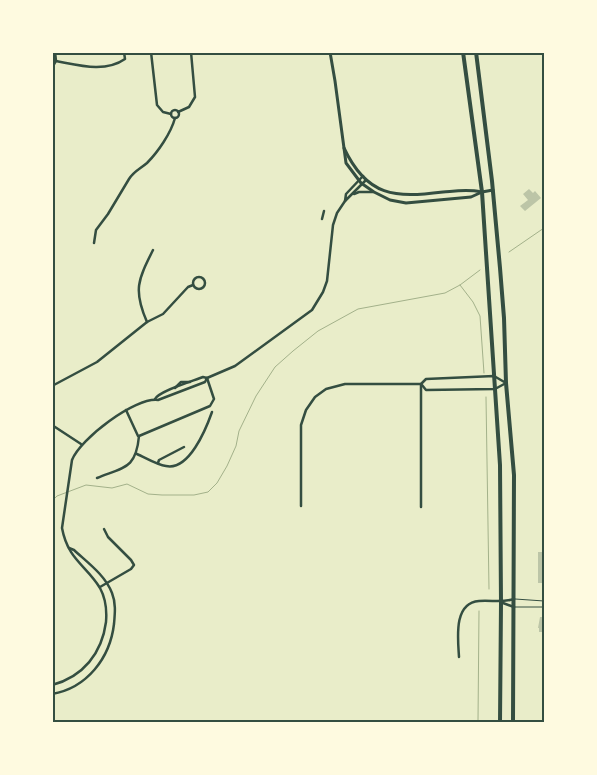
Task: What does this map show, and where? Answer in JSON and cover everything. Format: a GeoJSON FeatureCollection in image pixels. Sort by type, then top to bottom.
{"type":"FeatureCollection","features":[{"type":"Feature","properties":{"kind":"highway"},"geometry":{"type":"LineString","coordinates":[[463,52],[482,192],[500,465],[500,722]]}},
{"type":"Feature","properties":{"kind":"highway"},"geometry":{"type":"LineString","coordinates":[[476,52],[493,190],[504,318],[506,383],[514,475],[513,722]]}},
{"type":"Feature","properties":{"kind":"street"},"geometry":{"type":"LineString","coordinates":[[52,68],[56,62],[55,52]]}},
{"type":"Feature","properties":{"kind":"street"},"geometry":{"type":"LineString","coordinates":[[56,62],[94,67],[116,65],[125,59],[124,52]]}},
{"type":"Feature","properties":{"kind":"street"},"geometry":{"type":"LineString","coordinates":[[151,52],[157,105],[163,112],[171,114],[175,118]]}},
{"type":"Feature","properties":{"kind":"street"},"geometry":{"type":"LineString","coordinates":[[171,114],[173,110],[178,112],[189,107],[195,97],[191,52]]}},
{"type":"Feature","properties":{"kind":"street"},"geometry":{"type":"LineString","coordinates":[[330,52],[346,163],[363,184],[390,200],[406,203],[471,197],[493,190]]}},
{"type":"Feature","properties":{"kind":"street"},"geometry":{"type":"LineString","coordinates":[[94,242],[96,230],[132,174],[152,157],[172,127],[178,112]]}},
{"type":"Feature","properties":{"kind":"street"},"geometry":{"type":"LineString","coordinates":[[342,143],[350,160],[362,176],[378,188],[391,194],[406,196],[469,189],[482,192]]}},
{"type":"Feature","properties":{"kind":"street"},"geometry":{"type":"LineString","coordinates":[[345,201],[346,194],[362,176]]}},
{"type":"Feature","properties":{"kind":"street"},"geometry":{"type":"LineString","coordinates":[[353,195],[367,180]]}},
{"type":"Feature","properties":{"kind":"street"},"geometry":{"type":"LineString","coordinates":[[155,399],[157,396],[175,388],[203,377],[207,378],[235,366],[312,310],[323,292],[327,281],[333,225],[337,213],[345,201],[353,195],[359,192],[374,192]]}},
{"type":"Feature","properties":{"kind":"street"},"geometry":{"type":"LineString","coordinates":[[322,219],[324,211]]}},
{"type":"Feature","properties":{"kind":"street"},"geometry":{"type":"LineString","coordinates":[[147,322],[139,304],[138,289],[140,277],[152,250]]}},
{"type":"Feature","properties":{"kind":"street"},"geometry":{"type":"LineString","coordinates":[[52,386],[97,362],[147,322],[163,314],[193,285],[197,278],[202,278],[204,282],[204,286],[201,289],[193,285]]}},
{"type":"Feature","properties":{"kind":"street"},"geometry":{"type":"LineString","coordinates":[[301,506],[301,425],[306,410],[315,397],[326,389],[345,384],[421,384],[426,379],[494,376],[506,383]]}},
{"type":"Feature","properties":{"kind":"street"},"geometry":{"type":"LineString","coordinates":[[52,685],[65,681],[89,664],[98,648],[105,627],[106,609],[100,587],[71,554],[63,537],[62,518],[72,460],[81,444],[126,410],[205,382],[207,378]]}},
{"type":"Feature","properties":{"kind":"street"},"geometry":{"type":"LineString","coordinates":[[138,436],[210,406],[214,398],[207,378]]}},
{"type":"Feature","properties":{"kind":"street"},"geometry":{"type":"LineString","coordinates":[[421,384],[426,390],[495,389],[506,383]]}},
{"type":"Feature","properties":{"kind":"street"},"geometry":{"type":"LineString","coordinates":[[421,384],[421,507]]}},
{"type":"Feature","properties":{"kind":"street"},"geometry":{"type":"LineString","coordinates":[[97,478],[126,466],[134,460],[137,454],[138,436],[126,410]]}},
{"type":"Feature","properties":{"kind":"street"},"geometry":{"type":"LineString","coordinates":[[137,454],[167,467],[176,466],[188,459],[205,432],[212,412]]}},
{"type":"Feature","properties":{"kind":"street"},"geometry":{"type":"LineString","coordinates":[[52,425],[81,444]]}},
{"type":"Feature","properties":{"kind":"street"},"geometry":{"type":"LineString","coordinates":[[158,463],[159,460],[184,447]]}},
{"type":"Feature","properties":{"kind":"street"},"geometry":{"type":"LineString","coordinates":[[100,587],[131,569],[134,565],[108,537],[104,529]]}},
{"type":"Feature","properties":{"kind":"street"},"geometry":{"type":"LineString","coordinates":[[52,694],[78,685],[98,666],[113,632],[115,601],[107,583],[100,574],[69,548]]}},
{"type":"Feature","properties":{"kind":"street"},"geometry":{"type":"LineString","coordinates":[[459,657],[460,617],[464,608],[470,603],[479,601],[501,602],[514,600]]}},
{"type":"Feature","properties":{"kind":"street"},"geometry":{"type":"LineString","coordinates":[[501,602],[514,608]]}},
{"type":"Feature","properties":{"kind":"lane"},"geometry":{"type":"LineString","coordinates":[[514,600],[544,601]]}},
{"type":"Feature","properties":{"kind":"lane"},"geometry":{"type":"LineString","coordinates":[[514,608],[544,607]]}},
{"type":"Feature","properties":{"kind":"building"},"geometry":{"type":"Polygon","coordinates":[[[529,189],[533,193],[535,191],[541,198],[525,211],[520,206],[528,200],[523,194],[529,189]]]}},
{"type":"Feature","properties":{"kind":"building"},"geometry":{"type":"Polygon","coordinates":[[[538,552],[544,552],[544,583],[538,583],[538,552]]]}},
{"type":"Feature","properties":{"kind":"building"},"geometry":{"type":"Polygon","coordinates":[[[540,617],[544,617],[544,632],[539,632],[540,617]]]}},
{"type":"Feature","properties":{"kind":"waterway"},"geometry":{"type":"LineString","coordinates":[[509,252],[544,228]]}},
{"type":"Feature","properties":{"kind":"waterway"},"geometry":{"type":"LineString","coordinates":[[52,501],[57,496],[86,485],[112,488],[127,484],[148,494],[162,495],[194,495],[208,492],[217,483],[227,466],[236,446],[239,431],[256,396],[275,367],[293,351],[318,331],[358,309],[445,293],[460,285],[480,270]]}},
{"type":"Feature","properties":{"kind":"waterway"},"geometry":{"type":"LineString","coordinates":[[460,285],[473,302],[480,316],[484,373]]}},
{"type":"Feature","properties":{"kind":"waterway"},"geometry":{"type":"LineString","coordinates":[[486,397],[489,589]]}},
{"type":"Feature","properties":{"kind":"waterway"},"geometry":{"type":"LineString","coordinates":[[478,722],[479,611]]}}]}
